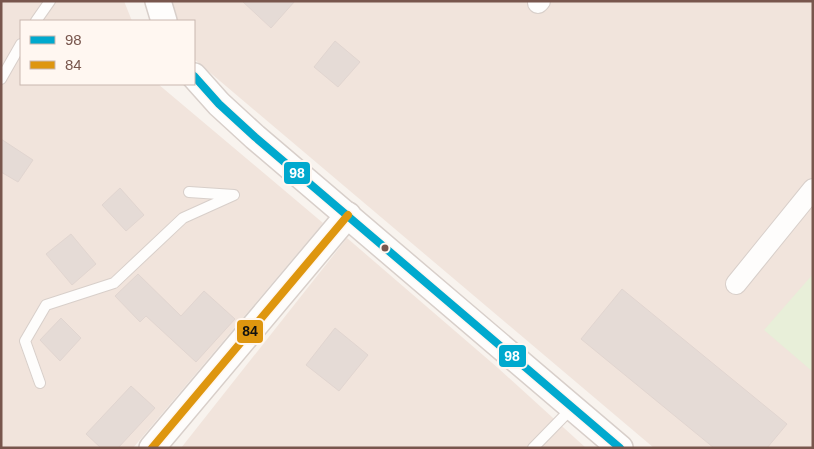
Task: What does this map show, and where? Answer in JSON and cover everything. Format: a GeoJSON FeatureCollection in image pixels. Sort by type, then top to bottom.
{"type":"FeatureCollection","features":[{"type":"Feature","properties":{"kind":"street"},"geometry":{"type":"LineString","coordinates":[[158,1],[164,20]]}},
{"type":"Feature","properties":{"kind":"street"},"geometry":{"type":"LineString","coordinates":[[195,77],[237,121],[620,448]]}},
{"type":"Feature","properties":{"kind":"street"},"geometry":{"type":"LineString","coordinates":[[736,284],[809,200]]}},
{"type":"Feature","properties":{"kind":"street"},"geometry":{"type":"LineString","coordinates":[[152,448],[348,215]]}},
{"type":"Feature","properties":{"kind":"lane"},"geometry":{"type":"LineString","coordinates":[[37,20],[50,1]]}},
{"type":"Feature","properties":{"kind":"lane"},"geometry":{"type":"LineString","coordinates":[[1,79],[20,46]]}},
{"type":"Feature","properties":{"kind":"lane"},"geometry":{"type":"LineString","coordinates":[[40,383],[25,341],[46,305],[114,284],[183,218],[234,195],[189,192]]}},
{"type":"Feature","properties":{"kind":"lane"},"geometry":{"type":"LineString","coordinates":[[533,448],[572,408]]}},
{"type":"Feature","properties":{"kind":"shaded area"},"geometry":{"type":"Polygon","coordinates":[[[1,1],[124,1],[132,20],[20,20],[20,85],[159,85],[323,223],[133,448],[1,448],[1,1]]]}},
{"type":"Feature","properties":{"kind":"shaded area"},"geometry":{"type":"Polygon","coordinates":[[[169,1],[813,1],[813,448],[654,448],[195,60],[195,20],[177,20],[169,1]]]}},
{"type":"Feature","properties":{"kind":"shaded area"},"geometry":{"type":"Polygon","coordinates":[[[347,238],[498,368],[586,448],[181,448],[347,238]]]}},
{"type":"Feature","properties":{"kind":"green space"},"geometry":{"type":"Polygon","coordinates":[[[813,274],[813,372],[764,330],[813,274]]]}},
{"type":"Feature","properties":{"kind":"building"},"geometry":{"type":"Polygon","coordinates":[[[242,1],[295,1],[271,28],[242,1]]]}},
{"type":"Feature","properties":{"kind":"building"},"geometry":{"type":"Polygon","coordinates":[[[335,41],[360,62],[338,87],[314,67],[335,41]]]}},
{"type":"Feature","properties":{"kind":"building"},"geometry":{"type":"Polygon","coordinates":[[[1,139],[33,160],[18,182],[1,172],[1,139]]]}},
{"type":"Feature","properties":{"kind":"building"},"geometry":{"type":"Polygon","coordinates":[[[120,188],[144,215],[126,231],[102,205],[120,188]]]}},
{"type":"Feature","properties":{"kind":"building"},"geometry":{"type":"Polygon","coordinates":[[[71,234],[96,264],[72,285],[46,254],[71,234]]]}},
{"type":"Feature","properties":{"kind":"building"},"geometry":{"type":"Polygon","coordinates":[[[138,274],[181,316],[204,291],[235,319],[196,362],[146,316],[140,322],[115,296],[138,274]]]}},
{"type":"Feature","properties":{"kind":"building"},"geometry":{"type":"Polygon","coordinates":[[[622,289],[787,424],[767,448],[714,448],[581,339],[622,289]]]}},
{"type":"Feature","properties":{"kind":"building"},"geometry":{"type":"Polygon","coordinates":[[[61,318],[81,338],[60,361],[40,340],[61,318]]]}},
{"type":"Feature","properties":{"kind":"building"},"geometry":{"type":"Polygon","coordinates":[[[335,328],[368,355],[339,391],[306,365],[335,328]]]}},
{"type":"Feature","properties":{"kind":"building"},"geometry":{"type":"Polygon","coordinates":[[[131,386],[155,408],[118,448],[101,448],[86,434],[131,386]]]}},
{"type":"Feature","properties":{"kind":"transit line","name":"98"},"geometry":{"type":"LineString","coordinates":[[195,77],[219,104],[255,137],[620,448]]}},
{"type":"Feature","properties":{"kind":"transit line","name":"84"},"geometry":{"type":"LineString","coordinates":[[152,448],[348,215]]}}]}
